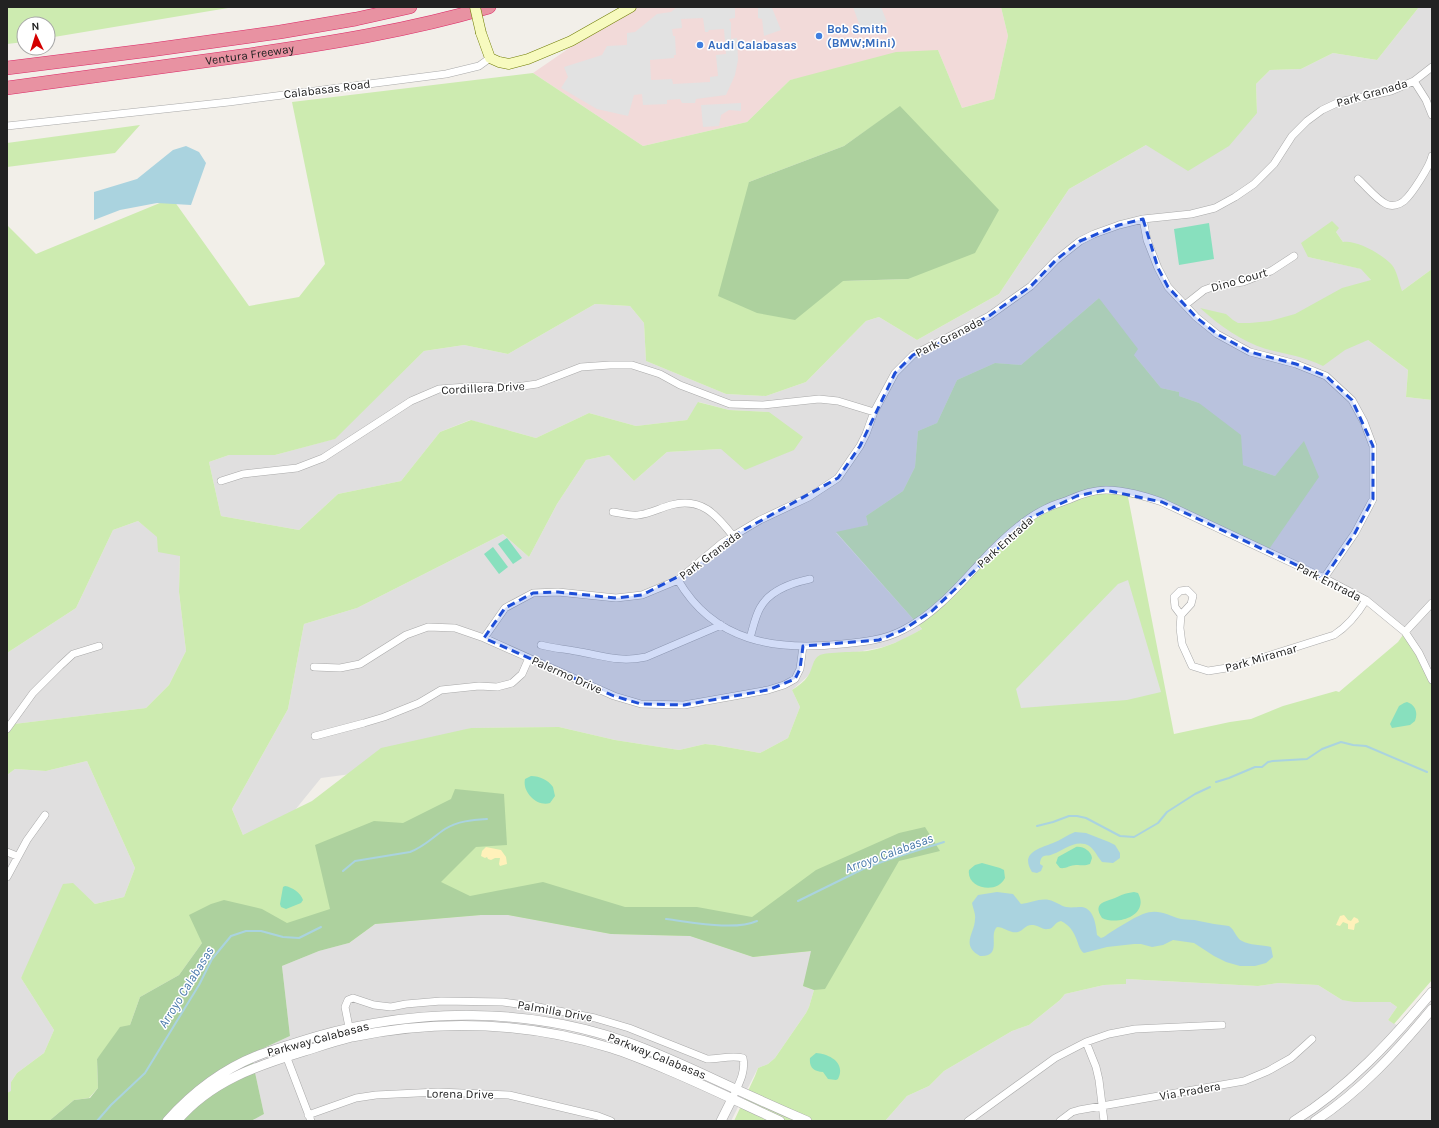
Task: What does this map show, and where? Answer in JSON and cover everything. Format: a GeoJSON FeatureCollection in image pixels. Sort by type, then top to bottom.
{"type":"FeatureCollection","features":[{"type":"Feature","properties":{"kind":"highway","name":"Ventura Freeway"},"geometry":{"type":"LineString","coordinates":[[7,68],[280,32],[356,20],[410,7]]}},
{"type":"Feature","properties":{"kind":"highway","name":"Ventura Freeway"},"geometry":{"type":"LineString","coordinates":[[7,88],[316,45],[400,30],[464,15],[489,7]]}},
{"type":"Feature","properties":{"kind":"main road"},"geometry":{"type":"LineString","coordinates":[[475,7],[481,33],[490,58],[499,62],[510,64],[528,59],[571,42],[631,7]]}},
{"type":"Feature","properties":{"kind":"street","name":"Calabasas Road"},"geometry":{"type":"LineString","coordinates":[[7,126],[229,102],[446,74],[479,66],[490,58]]}},
{"type":"Feature","properties":{"kind":"street","name":"Park Granada"},"geometry":{"type":"LineString","coordinates":[[484,638],[504,608],[533,593],[558,592],[616,598],[642,595],[678,580],[722,543],[760,520],[809,496],[838,478],[860,446],[874,412],[895,373],[913,354],[936,344],[989,316],[1031,286],[1056,260],[1080,241],[1094,234],[1119,225],[1143,219],[1191,214],[1215,208],[1235,198],[1254,184],[1274,164],[1292,136],[1307,121],[1322,110],[1338,102],[1391,90],[1414,81],[1432,67]]}},
{"type":"Feature","properties":{"kind":"street"},"geometry":{"type":"LineString","coordinates":[[1414,81],[1426,100],[1432,115]]}},
{"type":"Feature","properties":{"kind":"street"},"geometry":{"type":"LineString","coordinates":[[1358,179],[1380,200],[1387,205],[1395,206],[1404,201],[1424,174],[1432,156]]}},
{"type":"Feature","properties":{"kind":"street"},"geometry":{"type":"LineString","coordinates":[[1143,219],[1147,240],[1158,268],[1168,287],[1196,317],[1217,334],[1250,352],[1296,364],[1326,376],[1352,400],[1364,422],[1373,446],[1373,499],[1355,533],[1324,578]]}},
{"type":"Feature","properties":{"kind":"street","name":"Dino Court"},"geometry":{"type":"LineString","coordinates":[[1185,305],[1204,290],[1215,286],[1243,282],[1271,271],[1294,256]]}},
{"type":"Feature","properties":{"kind":"street","name":"Cordillera Drive"},"geometry":{"type":"LineString","coordinates":[[221,481],[243,474],[297,468],[324,458],[411,401],[439,389],[481,386],[509,388],[537,384],[581,367],[632,365],[660,374],[680,385],[730,404],[762,405],[819,399],[838,401],[874,412]]}},
{"type":"Feature","properties":{"kind":"street","name":"Park Entrada"},"geometry":{"type":"LineString","coordinates":[[678,580],[697,606],[711,619],[731,631],[768,644],[788,646],[821,646],[879,640],[903,630],[932,611],[1014,531],[1030,518],[1045,509],[1077,496],[1105,490],[1133,493],[1162,502],[1324,578],[1366,600],[1405,632],[1419,653],[1432,680]]}},
{"type":"Feature","properties":{"kind":"street"},"geometry":{"type":"LineString","coordinates":[[613,512],[637,515],[647,514],[671,505],[693,504],[711,511],[719,518],[733,536]]}},
{"type":"Feature","properties":{"kind":"street"},"geometry":{"type":"LineString","coordinates":[[750,638],[759,609],[768,596],[795,582],[810,579]]}},
{"type":"Feature","properties":{"kind":"street","name":"Park Miramar"},"geometry":{"type":"LineString","coordinates":[[1181,615],[1180,628],[1182,644],[1192,666],[1208,672],[1233,668],[1334,635],[1345,628],[1358,614],[1366,600]]}},
{"type":"Feature","properties":{"kind":"street"},"geometry":{"type":"LineString","coordinates":[[1405,632],[1432,603]]}},
{"type":"Feature","properties":{"kind":"street"},"geometry":{"type":"LineString","coordinates":[[541,646],[575,651],[616,660],[636,659],[646,657],[721,625]]}},
{"type":"Feature","properties":{"kind":"street","name":"Palermo Drive"},"geometry":{"type":"LineString","coordinates":[[314,667],[340,668],[360,664],[406,635],[428,627],[455,628],[484,638],[614,696],[642,704],[684,705],[768,690],[784,685],[795,679],[800,669],[803,646]]}},
{"type":"Feature","properties":{"kind":"street"},"geometry":{"type":"LineString","coordinates":[[7,729],[33,693],[60,666],[74,654],[99,646]]}},
{"type":"Feature","properties":{"kind":"street"},"geometry":{"type":"LineString","coordinates":[[315,736],[364,724],[384,717],[419,703],[441,690],[479,686],[497,687],[512,683],[522,674],[529,658]]}},
{"type":"Feature","properties":{"kind":"street"},"geometry":{"type":"LineString","coordinates":[[7,877],[17,856],[45,816]]}},
{"type":"Feature","properties":{"kind":"street"},"geometry":{"type":"LineString","coordinates":[[7,852],[17,856]]}},
{"type":"Feature","properties":{"kind":"street"},"geometry":{"type":"LineString","coordinates":[[1294,1121],[1330,1095],[1370,1061],[1432,992]]}},
{"type":"Feature","properties":{"kind":"street","name":"Palmilla Drive"},"geometry":{"type":"LineString","coordinates":[[349,1027],[345,1007],[348,1000],[353,998],[374,1005],[391,1007],[441,1001],[503,1002],[533,1006],[595,1018],[630,1028],[707,1059],[737,1056],[743,1058],[743,1076],[732,1099]]}},
{"type":"Feature","properties":{"kind":"street"},"geometry":{"type":"LineString","coordinates":[[1315,1121],[1349,1097],[1378,1070],[1432,1009]]}},
{"type":"Feature","properties":{"kind":"street","name":"Parkway Calabasas"},"geometry":{"type":"LineString","coordinates":[[167,1121],[199,1090],[229,1070],[257,1055],[349,1027],[397,1019],[446,1015],[529,1019],[595,1032],[664,1056],[806,1121]]}},
{"type":"Feature","properties":{"kind":"street","name":"Parkway Calabasas"},"geometry":{"type":"LineString","coordinates":[[177,1121],[204,1095],[230,1078],[255,1067],[351,1037],[420,1026],[450,1025],[504,1027],[553,1033],[612,1048],[690,1079],[780,1121]]}},
{"type":"Feature","properties":{"kind":"street"},"geometry":{"type":"LineString","coordinates":[[968,1121],[1055,1058],[1086,1042],[1108,1034],[1135,1029],[1222,1025]]}},
{"type":"Feature","properties":{"kind":"street"},"geometry":{"type":"LineString","coordinates":[[349,1027],[351,1037]]}},
{"type":"Feature","properties":{"kind":"street","name":"Via Pradera"},"geometry":{"type":"LineString","coordinates":[[1060,1121],[1072,1112],[1079,1110],[1244,1081],[1268,1072],[1291,1058],[1312,1039]]}},
{"type":"Feature","properties":{"kind":"street"},"geometry":{"type":"LineString","coordinates":[[1086,1042],[1096,1067],[1099,1080],[1104,1121]]}},
{"type":"Feature","properties":{"kind":"street"},"geometry":{"type":"LineString","coordinates":[[282,1047],[310,1118]]}},
{"type":"Feature","properties":{"kind":"street","name":"Lorena Drive"},"geometry":{"type":"LineString","coordinates":[[310,1118],[356,1098],[376,1095],[444,1092],[509,1095],[598,1116],[611,1121]]}},
{"type":"Feature","properties":{"kind":"street"},"geometry":{"type":"LineString","coordinates":[[721,1121],[732,1099]]}},
{"type":"Feature","properties":{"kind":"highlighted area"},"geometry":{"type":"Polygon","coordinates":[[[1143,219],[1158,268],[1168,287],[1196,317],[1217,334],[1250,352],[1296,364],[1326,376],[1352,400],[1373,446],[1373,499],[1355,533],[1324,578],[1162,502],[1105,490],[1077,496],[1030,518],[932,611],[903,630],[879,640],[803,646],[800,669],[795,679],[768,690],[684,705],[641,704],[614,696],[484,638],[505,608],[533,593],[558,592],[616,598],[642,595],[689,571],[733,536],[838,478],[860,446],[895,373],[913,355],[989,316],[1031,286],[1056,260],[1080,241],[1119,225],[1143,219]]]}},
{"type":"Feature","properties":{"kind":"shaded area"},"geometry":{"type":"Polygon","coordinates":[[[629,7],[1001,7],[1008,36],[994,99],[962,108],[938,50],[790,80],[747,122],[643,146],[533,73],[629,7]]]}},
{"type":"Feature","properties":{"kind":"shaded area"},"geometry":{"type":"Polygon","coordinates":[[[677,7],[735,7],[735,18],[729,19],[731,23],[731,39],[737,38],[738,60],[735,75],[726,95],[696,99],[695,103],[682,103],[680,99],[667,100],[667,104],[643,105],[642,94],[634,95],[628,116],[597,109],[561,88],[568,77],[564,67],[602,55],[607,46],[627,45],[627,33],[635,32],[657,14],[671,12],[677,7]],[[703,18],[681,19],[682,28],[672,29],[673,36],[675,36],[676,55],[674,55],[674,58],[650,60],[651,80],[672,79],[673,84],[710,82],[710,77],[718,76],[716,55],[726,54],[724,29],[709,30],[708,32],[705,32],[703,18]]]}},
{"type":"Feature","properties":{"kind":"shaded area"},"geometry":{"type":"Polygon","coordinates":[[[758,7],[774,7],[772,8],[781,30],[764,36],[762,19],[758,18],[758,7]]]}},
{"type":"Feature","properties":{"kind":"shaded area"},"geometry":{"type":"Polygon","coordinates":[[[853,7],[881,7],[887,22],[862,32],[853,7]]]}},
{"type":"Feature","properties":{"kind":"shaded area"},"geometry":{"type":"Polygon","coordinates":[[[1419,7],[1432,7],[1432,269],[1402,291],[1343,242],[1336,232],[1308,257],[1362,269],[1371,280],[1368,340],[1408,370],[1406,397],[1432,400],[1432,680],[1405,632],[1366,600],[1267,552],[1305,442],[1275,476],[1243,465],[1199,403],[1179,396],[1179,392],[1161,388],[1134,355],[1099,298],[1021,365],[995,363],[957,380],[937,423],[918,431],[915,467],[903,491],[866,516],[868,525],[836,533],[922,629],[903,640],[883,647],[815,660],[813,669],[808,676],[792,690],[800,707],[788,738],[760,753],[705,744],[679,750],[615,740],[559,727],[471,728],[366,772],[321,778],[278,831],[246,842],[232,809],[288,709],[304,624],[357,608],[503,534],[529,557],[557,504],[586,460],[609,455],[634,481],[667,452],[721,449],[769,412],[729,410],[699,402],[687,420],[636,426],[589,413],[536,438],[470,420],[440,432],[401,481],[338,494],[299,530],[221,516],[209,462],[229,455],[275,455],[334,439],[424,351],[464,345],[508,354],[595,304],[630,306],[644,323],[646,361],[726,394],[766,396],[806,382],[866,321],[879,317],[917,340],[999,294],[1069,189],[1146,145],[1257,113],[1256,84],[1270,70],[1301,69],[1333,53],[1377,60],[1419,7]]]}},
{"type":"Feature","properties":{"kind":"shaded area"},"geometry":{"type":"Polygon","coordinates":[[[741,103],[741,111],[729,110],[721,115],[719,126],[703,127],[701,105],[741,103]]]}},
{"type":"Feature","properties":{"kind":"shaded area"},"geometry":{"type":"Polygon","coordinates":[[[138,521],[180,555],[179,592],[186,651],[169,685],[146,708],[14,724],[7,732],[7,653],[76,608],[113,530],[138,521]]]}},
{"type":"Feature","properties":{"kind":"shaded area"},"geometry":{"type":"Polygon","coordinates":[[[1128,580],[1161,692],[1127,700],[1021,708],[1016,689],[1118,584],[1128,580]]]}},
{"type":"Feature","properties":{"kind":"shaded area"},"geometry":{"type":"Polygon","coordinates":[[[87,761],[135,868],[124,897],[95,904],[73,884],[21,978],[54,1030],[44,1053],[17,1073],[11,1082],[11,1092],[7,1093],[7,775],[15,769],[46,771],[87,761]]]}},
{"type":"Feature","properties":{"kind":"shaded area"},"geometry":{"type":"Polygon","coordinates":[[[481,915],[508,915],[611,934],[690,936],[753,957],[812,951],[803,986],[814,990],[806,1013],[775,1058],[768,1064],[758,1068],[731,1121],[251,1121],[264,1114],[251,1054],[290,1036],[282,966],[319,951],[349,943],[375,924],[481,915]]]}},
{"type":"Feature","properties":{"kind":"shaded area"},"geometry":{"type":"Polygon","coordinates":[[[1126,979],[1258,986],[1278,983],[1318,985],[1342,1000],[1390,1002],[1397,1007],[1388,1020],[1406,1030],[1432,999],[1432,1121],[885,1121],[907,1096],[929,1086],[944,1071],[1012,1031],[1029,1025],[1060,1000],[1065,994],[1104,985],[1126,984],[1126,979]]]}},
{"type":"Feature","properties":{"kind":"green space"},"geometry":{"type":"Polygon","coordinates":[[[7,7],[234,7],[56,37],[56,16],[16,16],[16,43],[7,44],[7,7]]]}},
{"type":"Feature","properties":{"kind":"green space"},"geometry":{"type":"Polygon","coordinates":[[[1001,7],[1419,7],[1377,60],[1333,53],[1301,69],[1270,70],[1256,84],[1257,113],[1229,146],[1188,171],[1146,145],[1069,189],[999,294],[917,340],[879,317],[866,321],[806,382],[766,396],[726,394],[646,361],[644,323],[630,306],[595,304],[508,354],[464,345],[424,351],[335,439],[275,455],[229,455],[209,462],[221,516],[299,530],[338,494],[401,481],[440,432],[471,420],[536,438],[589,413],[636,426],[687,420],[698,402],[729,410],[769,412],[803,437],[794,450],[745,470],[721,449],[667,452],[634,481],[609,455],[586,460],[557,504],[529,557],[503,534],[357,608],[304,624],[288,709],[232,809],[243,835],[312,801],[381,748],[471,728],[559,727],[615,740],[679,750],[705,744],[760,753],[788,738],[800,707],[792,690],[801,684],[810,673],[817,657],[829,653],[867,651],[882,648],[922,629],[836,532],[868,525],[866,516],[903,491],[915,467],[918,431],[937,423],[957,380],[995,363],[1021,365],[1099,298],[1138,349],[1134,355],[1161,388],[1179,392],[1179,396],[1199,403],[1241,435],[1243,465],[1275,476],[1304,441],[1319,477],[1267,552],[1162,502],[1128,497],[1174,734],[1251,719],[1283,706],[1336,691],[1339,692],[1398,642],[1405,632],[1432,680],[1432,980],[1394,1024],[1388,1020],[1397,1007],[1390,1002],[1354,1002],[1342,1000],[1318,985],[1278,983],[1258,986],[1126,979],[1126,984],[1104,985],[1065,994],[1060,1000],[1029,1025],[1012,1031],[944,1071],[929,1086],[907,1096],[885,1121],[734,1121],[758,1068],[768,1064],[775,1058],[809,1007],[814,990],[803,986],[812,951],[753,957],[690,936],[611,934],[508,915],[481,915],[375,924],[349,943],[202,943],[179,975],[140,997],[130,1025],[97,1059],[98,1088],[89,1098],[74,1100],[49,1121],[7,1121],[7,1093],[11,1091],[11,1082],[17,1073],[44,1053],[54,1030],[21,978],[63,884],[73,883],[95,904],[124,897],[135,868],[87,761],[46,771],[15,769],[7,775],[7,732],[14,724],[146,708],[169,685],[186,651],[179,592],[180,556],[158,552],[157,537],[138,521],[113,530],[76,608],[7,653],[7,225],[36,254],[172,198],[249,306],[299,297],[325,264],[292,102],[533,73],[643,146],[747,122],[790,80],[896,52],[938,50],[962,108],[994,99],[1008,36],[1001,7]],[[900,107],[844,146],[749,182],[843,281],[908,279],[900,107]]]}},
{"type":"Feature","properties":{"kind":"green space"},"geometry":{"type":"Polygon","coordinates":[[[900,106],[999,210],[975,253],[908,279],[843,281],[795,320],[757,313],[718,296],[749,182],[844,146],[900,106]]]}},
{"type":"Feature","properties":{"kind":"green space"},"geometry":{"type":"Polygon","coordinates":[[[140,125],[115,153],[7,167],[7,143],[140,125]]]}},
{"type":"Feature","properties":{"kind":"green space"},"geometry":{"type":"Polygon","coordinates":[[[1332,221],[1339,228],[1336,232],[1343,242],[1362,245],[1382,256],[1392,265],[1397,274],[1402,291],[1432,269],[1432,400],[1406,397],[1408,370],[1368,340],[1345,350],[1323,366],[1302,358],[1266,349],[1248,342],[1223,327],[1200,308],[1226,314],[1238,323],[1270,321],[1295,314],[1342,288],[1371,280],[1361,269],[1308,257],[1301,243],[1332,221]]]}},
{"type":"Feature","properties":{"kind":"green space"},"geometry":{"type":"Polygon","coordinates":[[[1209,223],[1214,259],[1179,265],[1174,229],[1209,223]]]}},
{"type":"Feature","properties":{"kind":"green space"},"geometry":{"type":"Polygon","coordinates":[[[507,538],[522,558],[513,564],[498,544],[507,538]]]}},
{"type":"Feature","properties":{"kind":"green space"},"geometry":{"type":"Polygon","coordinates":[[[493,547],[508,567],[499,574],[484,554],[493,547]]]}},
{"type":"Feature","properties":{"kind":"green space"},"geometry":{"type":"Polygon","coordinates":[[[1407,702],[1410,703],[1416,710],[1415,721],[1410,725],[1392,728],[1390,724],[1399,706],[1407,702]]]}},
{"type":"Feature","properties":{"kind":"green space"},"geometry":{"type":"Polygon","coordinates":[[[531,776],[544,779],[553,787],[555,796],[550,803],[540,803],[528,793],[525,779],[531,776]]]}},
{"type":"Feature","properties":{"kind":"green space"},"geometry":{"type":"Polygon","coordinates":[[[455,789],[504,794],[507,845],[476,847],[441,882],[470,896],[543,882],[625,907],[697,907],[752,917],[816,870],[899,833],[925,827],[940,851],[899,861],[825,989],[814,990],[803,986],[811,951],[753,957],[690,936],[611,934],[508,915],[481,915],[375,924],[349,943],[319,951],[282,966],[290,1036],[251,1054],[264,1114],[251,1121],[49,1121],[74,1100],[90,1098],[98,1088],[97,1059],[120,1027],[130,1025],[140,997],[179,975],[202,943],[189,915],[211,904],[224,900],[262,909],[287,923],[330,909],[315,845],[374,821],[403,823],[451,799],[455,789]]]}},
{"type":"Feature","properties":{"kind":"green space"},"geometry":{"type":"Polygon","coordinates":[[[1076,847],[1084,848],[1090,853],[1092,858],[1090,864],[1060,868],[1056,863],[1058,857],[1076,847]]]}},
{"type":"Feature","properties":{"kind":"green space"},"geometry":{"type":"Polygon","coordinates":[[[982,863],[1004,870],[1005,878],[1001,883],[989,888],[977,885],[972,881],[969,876],[969,870],[975,865],[982,863]]]}},
{"type":"Feature","properties":{"kind":"green space"},"geometry":{"type":"Polygon","coordinates":[[[285,886],[293,889],[302,897],[303,900],[301,903],[286,909],[281,907],[280,904],[283,887],[285,886]]]}},
{"type":"Feature","properties":{"kind":"green space"},"geometry":{"type":"Polygon","coordinates":[[[1134,892],[1138,893],[1141,901],[1140,907],[1136,913],[1130,917],[1116,921],[1102,918],[1098,909],[1101,904],[1124,894],[1134,892]]]}},
{"type":"Feature","properties":{"kind":"green space"},"geometry":{"type":"Polygon","coordinates":[[[816,1053],[826,1055],[835,1060],[840,1068],[838,1079],[828,1079],[823,1072],[817,1071],[811,1067],[810,1058],[816,1053]]]}},
{"type":"Feature","properties":{"kind":"sand"},"geometry":{"type":"Polygon","coordinates":[[[486,847],[501,850],[506,857],[507,864],[500,866],[500,858],[491,860],[487,857],[485,858],[481,856],[482,851],[486,847]]]}},
{"type":"Feature","properties":{"kind":"sand"},"geometry":{"type":"Polygon","coordinates":[[[1344,915],[1351,921],[1354,917],[1358,919],[1359,922],[1355,924],[1354,930],[1348,929],[1348,924],[1343,922],[1340,926],[1336,925],[1340,916],[1344,915]]]}},
{"type":"Feature","properties":{"kind":"water"},"geometry":{"type":"Polygon","coordinates":[[[186,146],[199,152],[206,163],[191,205],[157,203],[120,210],[94,220],[94,192],[137,179],[173,150],[186,146]]]}},
{"type":"Feature","properties":{"kind":"water"},"geometry":{"type":"Polygon","coordinates":[[[1075,832],[1086,833],[1115,845],[1120,853],[1120,858],[1113,863],[1102,862],[1091,847],[1081,843],[1069,846],[1052,855],[1041,858],[1040,864],[1043,866],[1041,871],[1037,873],[1032,872],[1028,860],[1032,853],[1075,832]]]}},
{"type":"Feature","properties":{"kind":"water"},"geometry":{"type":"Polygon","coordinates":[[[997,892],[1013,894],[1021,904],[1046,900],[1066,907],[1086,908],[1094,918],[1097,935],[1101,938],[1143,914],[1148,912],[1158,912],[1181,919],[1229,926],[1240,940],[1252,944],[1271,947],[1273,957],[1266,963],[1255,966],[1240,966],[1226,962],[1214,956],[1194,943],[1173,940],[1163,945],[1152,947],[1134,944],[1107,947],[1084,953],[1081,951],[1071,929],[1061,921],[1050,929],[1044,929],[1031,925],[1018,932],[997,927],[991,953],[980,956],[974,952],[970,943],[975,917],[972,903],[978,895],[997,892]]]}},
{"type":"Feature","properties":{"kind":"waterway","name":"Arroyo Calabasas"},"geometry":{"type":"LineString","coordinates":[[1216,782],[1255,767],[1262,767],[1268,762],[1307,759],[1322,749],[1341,742],[1366,746],[1427,772]]}},
{"type":"Feature","properties":{"kind":"waterway","name":"Arroyo Calabasas"},"geometry":{"type":"LineString","coordinates":[[1037,826],[1069,816],[1077,816],[1086,818],[1120,836],[1134,837],[1158,823],[1167,812],[1195,794],[1210,787]]}},
{"type":"Feature","properties":{"kind":"waterway","name":"Arroyo Calabasas"},"geometry":{"type":"LineString","coordinates":[[343,871],[355,861],[415,850],[445,829],[455,824],[471,820],[487,819]]}},
{"type":"Feature","properties":{"kind":"waterway","name":"Arroyo Calabasas"},"geometry":{"type":"LineString","coordinates":[[798,901],[865,868],[944,842]]}},
{"type":"Feature","properties":{"kind":"waterway"},"geometry":{"type":"LineString","coordinates":[[666,919],[725,926],[748,924],[757,921]]}},
{"type":"Feature","properties":{"kind":"waterway","name":"Arroyo Calabasas"},"geometry":{"type":"LineString","coordinates":[[97,1121],[111,1105],[145,1073],[199,985],[212,959],[231,936],[246,931],[261,931],[283,937],[299,938],[321,927]]}},
{"type":"Feature","properties":{"kind":"place","name":"Bob Smith (BMW;Mini)"},"geometry":{"type":"Point","coordinates":[819,36]}},
{"type":"Feature","properties":{"kind":"place","name":"Audi Calabasas"},"geometry":{"type":"Point","coordinates":[700,45]}}]}
